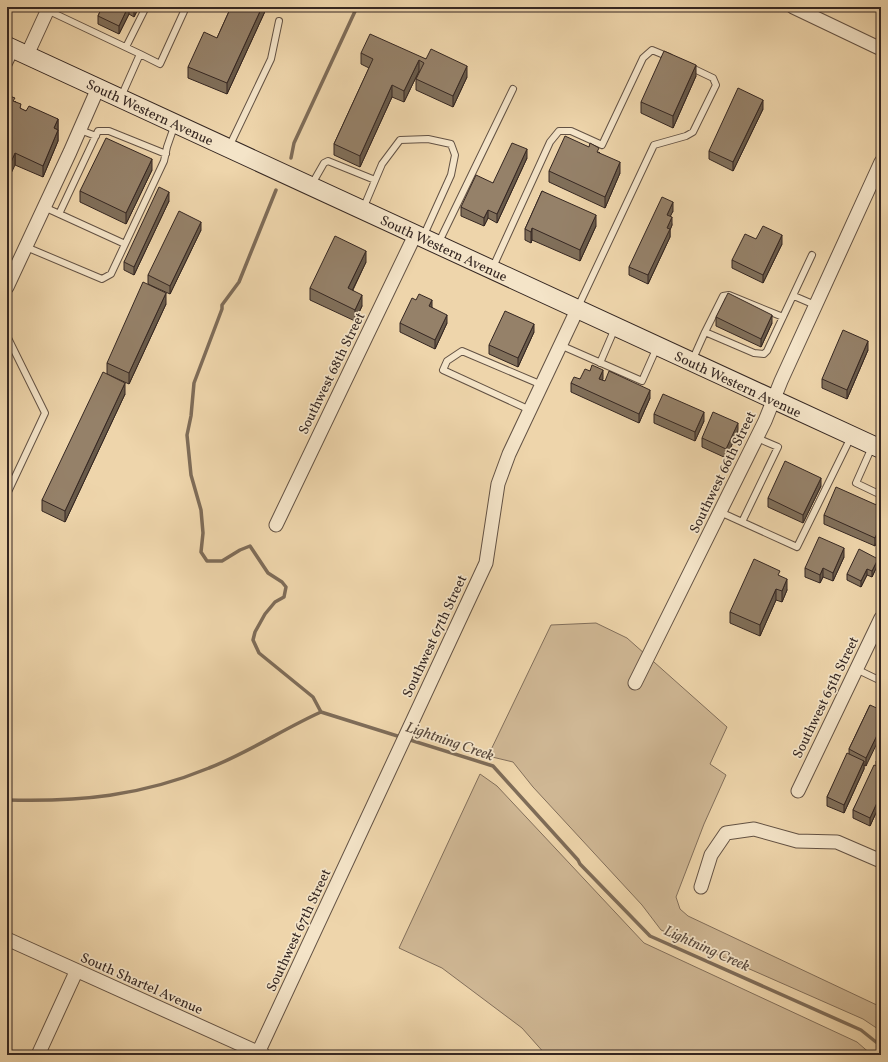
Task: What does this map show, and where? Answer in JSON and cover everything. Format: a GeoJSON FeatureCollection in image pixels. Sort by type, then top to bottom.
{"type":"FeatureCollection","features":[{"type":"Feature","properties":{"kind":"main road","name":"South Western Avenue"},"geometry":{"type":"LineString","coordinates":[[17,50],[877,448]]}},
{"type":"Feature","properties":{"kind":"street"},"geometry":{"type":"LineString","coordinates":[[793,7],[881,49]]}},
{"type":"Feature","properties":{"kind":"street"},"geometry":{"type":"LineString","coordinates":[[17,50],[48,9]]}},
{"type":"Feature","properties":{"kind":"street"},"geometry":{"type":"LineString","coordinates":[[7,287],[98,88]]}},
{"type":"Feature","properties":{"kind":"street","name":"Southwest 66th Street"},"geometry":{"type":"LineString","coordinates":[[635,683],[757,438],[815,305],[881,162]]}},
{"type":"Feature","properties":{"kind":"street","name":"Southwest 68th Street"},"geometry":{"type":"LineString","coordinates":[[276,524],[425,240]]}},
{"type":"Feature","properties":{"kind":"street","name":"Southwest 67th Street"},"geometry":{"type":"LineString","coordinates":[[260,1054],[486,563],[498,484],[509,454],[577,310]]}},
{"type":"Feature","properties":{"kind":"street","name":"Southwest 65th Street"},"geometry":{"type":"LineString","coordinates":[[798,791],[881,618]]}},
{"type":"Feature","properties":{"kind":"street"},"geometry":{"type":"LineString","coordinates":[[701,888],[711,855],[726,833],[754,829],[797,842],[837,842],[881,861]]}},
{"type":"Feature","properties":{"kind":"street","name":"South Shartel Avenue"},"geometry":{"type":"LineString","coordinates":[[7,939],[76,972],[260,1054]]}},
{"type":"Feature","properties":{"kind":"street"},"geometry":{"type":"LineString","coordinates":[[38,1055],[76,972]]}},
{"type":"Feature","properties":{"kind":"lane"},"geometry":{"type":"LineString","coordinates":[[126,47],[146,7]]}},
{"type":"Feature","properties":{"kind":"lane"},"geometry":{"type":"LineString","coordinates":[[48,9],[160,64],[186,7]]}},
{"type":"Feature","properties":{"kind":"lane"},"geometry":{"type":"LineString","coordinates":[[228,148],[271,59],[279,21]]}},
{"type":"Feature","properties":{"kind":"lane"},"geometry":{"type":"LineString","coordinates":[[7,68],[17,50]]}},
{"type":"Feature","properties":{"kind":"lane"},"geometry":{"type":"LineString","coordinates":[[491,270],[550,142],[555,136],[560,131],[571,130],[602,145],[646,53],[652,50],[679,62]]}},
{"type":"Feature","properties":{"kind":"lane"},"geometry":{"type":"LineString","coordinates":[[121,98],[140,54]]}},
{"type":"Feature","properties":{"kind":"lane"},"geometry":{"type":"LineString","coordinates":[[577,310],[654,145],[686,136],[693,132],[716,85],[713,78],[686,65]]}},
{"type":"Feature","properties":{"kind":"lane"},"geometry":{"type":"LineString","coordinates":[[425,240],[513,89]]}},
{"type":"Feature","properties":{"kind":"lane"},"geometry":{"type":"LineString","coordinates":[[26,246],[102,279],[111,274],[164,161],[175,124]]}},
{"type":"Feature","properties":{"kind":"lane"},"geometry":{"type":"LineString","coordinates":[[80,130],[96,136]]}},
{"type":"Feature","properties":{"kind":"lane"},"geometry":{"type":"LineString","coordinates":[[59,214],[98,131],[109,131],[166,154]]}},
{"type":"Feature","properties":{"kind":"lane"},"geometry":{"type":"LineString","coordinates":[[362,210],[382,164],[400,140],[428,139],[451,144],[455,155],[451,175],[425,240]]}},
{"type":"Feature","properties":{"kind":"lane"},"geometry":{"type":"LineString","coordinates":[[311,187],[324,163],[328,161],[375,180]]}},
{"type":"Feature","properties":{"kind":"lane"},"geometry":{"type":"LineString","coordinates":[[44,207],[125,244]]}},
{"type":"Feature","properties":{"kind":"lane"},"geometry":{"type":"LineString","coordinates":[[705,332],[754,353],[764,354],[767,352],[812,255]]}},
{"type":"Feature","properties":{"kind":"lane"},"geometry":{"type":"LineString","coordinates":[[691,362],[723,296],[729,295],[783,317]]}},
{"type":"Feature","properties":{"kind":"lane"},"geometry":{"type":"LineString","coordinates":[[794,296],[815,305]]}},
{"type":"Feature","properties":{"kind":"lane"},"geometry":{"type":"LineString","coordinates":[[600,363],[615,328]]}},
{"type":"Feature","properties":{"kind":"lane"},"geometry":{"type":"LineString","coordinates":[[7,336],[45,413],[7,494]]}},
{"type":"Feature","properties":{"kind":"lane"},"geometry":{"type":"LineString","coordinates":[[560,345],[642,381],[657,347]]}},
{"type":"Feature","properties":{"kind":"lane"},"geometry":{"type":"LineString","coordinates":[[530,410],[443,370],[447,361],[462,351],[542,385]]}},
{"type":"Feature","properties":{"kind":"lane"},"geometry":{"type":"LineString","coordinates":[[720,512],[797,547],[852,436]]}},
{"type":"Feature","properties":{"kind":"lane"},"geometry":{"type":"LineString","coordinates":[[742,522],[778,447],[757,438]]}},
{"type":"Feature","properties":{"kind":"lane"},"geometry":{"type":"LineString","coordinates":[[877,448],[856,483],[881,495]]}},
{"type":"Feature","properties":{"kind":"lane"},"geometry":{"type":"LineString","coordinates":[[7,477],[14,479]]}},
{"type":"Feature","properties":{"kind":"lane"},"geometry":{"type":"LineString","coordinates":[[856,669],[881,681]]}},
{"type":"Feature","properties":{"kind":"shaded area"},"geometry":{"type":"Polygon","coordinates":[[[596,623],[627,638],[727,727],[710,764],[726,775],[704,824],[676,897],[680,909],[688,916],[881,1007],[881,1031],[863,1019],[661,930],[642,905],[533,787],[513,762],[488,756],[551,625],[596,623]]]}},
{"type":"Feature","properties":{"kind":"shaded area"},"geometry":{"type":"Polygon","coordinates":[[[480,774],[497,786],[644,943],[857,1042],[872,1055],[546,1055],[522,1028],[442,968],[399,948],[480,774]]]}},
{"type":"Feature","properties":{"kind":"building"},"geometry":{"type":"Polygon","coordinates":[[[102,7],[128,7],[119,26],[98,16],[102,7]]]}},
{"type":"Feature","properties":{"kind":"building"},"geometry":{"type":"Polygon","coordinates":[[[231,7],[262,7],[227,83],[188,67],[204,32],[217,38],[231,7]]]}},
{"type":"Feature","properties":{"kind":"building"},"geometry":{"type":"Polygon","coordinates":[[[370,34],[426,59],[431,49],[467,66],[453,96],[416,79],[424,63],[419,60],[404,91],[392,85],[360,156],[334,144],[373,59],[361,53],[370,34]]]}},
{"type":"Feature","properties":{"kind":"building"},"geometry":{"type":"Polygon","coordinates":[[[664,51],[696,65],[673,116],[641,102],[664,51]]]}},
{"type":"Feature","properties":{"kind":"building"},"geometry":{"type":"Polygon","coordinates":[[[738,88],[763,100],[733,162],[709,151],[738,88]]]}},
{"type":"Feature","properties":{"kind":"building"},"geometry":{"type":"Polygon","coordinates":[[[7,95],[15,98],[13,101],[21,104],[20,108],[26,111],[29,106],[58,119],[54,128],[58,130],[43,166],[15,153],[7,171],[7,95]]]}},
{"type":"Feature","properties":{"kind":"building"},"geometry":{"type":"Polygon","coordinates":[[[565,136],[589,147],[590,143],[599,148],[597,152],[620,162],[605,197],[549,171],[565,136]]]}},
{"type":"Feature","properties":{"kind":"building"},"geometry":{"type":"Polygon","coordinates":[[[106,138],[152,159],[126,213],[80,191],[106,138]]]}},
{"type":"Feature","properties":{"kind":"building"},"geometry":{"type":"Polygon","coordinates":[[[512,143],[527,149],[497,214],[488,210],[484,218],[461,207],[476,175],[493,183],[512,143]]]}},
{"type":"Feature","properties":{"kind":"building"},"geometry":{"type":"Polygon","coordinates":[[[159,187],[169,192],[134,267],[124,262],[159,187]]]}},
{"type":"Feature","properties":{"kind":"building"},"geometry":{"type":"Polygon","coordinates":[[[542,191],[596,215],[580,250],[532,228],[531,232],[525,229],[542,191]]]}},
{"type":"Feature","properties":{"kind":"building"},"geometry":{"type":"Polygon","coordinates":[[[662,197],[673,202],[667,215],[672,217],[667,228],[670,229],[648,275],[629,267],[662,197]]]}},
{"type":"Feature","properties":{"kind":"building"},"geometry":{"type":"Polygon","coordinates":[[[179,211],[201,222],[170,286],[148,275],[179,211]]]}},
{"type":"Feature","properties":{"kind":"building"},"geometry":{"type":"Polygon","coordinates":[[[763,226],[782,235],[763,275],[732,260],[745,234],[756,239],[763,226]]]}},
{"type":"Feature","properties":{"kind":"building"},"geometry":{"type":"Polygon","coordinates":[[[335,236],[366,251],[348,288],[362,295],[355,310],[310,288],[335,236]]]}},
{"type":"Feature","properties":{"kind":"building"},"geometry":{"type":"Polygon","coordinates":[[[143,282],[166,293],[129,373],[107,363],[143,282]]]}},
{"type":"Feature","properties":{"kind":"building"},"geometry":{"type":"Polygon","coordinates":[[[728,293],[772,315],[761,339],[716,317],[728,293]]]}},
{"type":"Feature","properties":{"kind":"building"},"geometry":{"type":"Polygon","coordinates":[[[419,294],[432,300],[429,306],[447,315],[435,340],[400,323],[412,298],[416,300],[419,294]]]}},
{"type":"Feature","properties":{"kind":"building"},"geometry":{"type":"Polygon","coordinates":[[[505,311],[534,324],[518,358],[489,345],[505,311]]]}},
{"type":"Feature","properties":{"kind":"building"},"geometry":{"type":"Polygon","coordinates":[[[843,330],[868,341],[847,390],[822,379],[843,330]]]}},
{"type":"Feature","properties":{"kind":"building"},"geometry":{"type":"Polygon","coordinates":[[[592,365],[603,370],[599,379],[605,381],[609,371],[650,390],[639,414],[571,383],[574,377],[580,379],[585,369],[590,371],[592,365]]]}},
{"type":"Feature","properties":{"kind":"building"},"geometry":{"type":"Polygon","coordinates":[[[103,372],[125,383],[65,511],[42,500],[103,372]]]}},
{"type":"Feature","properties":{"kind":"building"},"geometry":{"type":"Polygon","coordinates":[[[663,394],[704,412],[695,432],[654,414],[663,394]]]}},
{"type":"Feature","properties":{"kind":"building"},"geometry":{"type":"Polygon","coordinates":[[[713,412],[738,423],[726,449],[702,438],[713,412]]]}},
{"type":"Feature","properties":{"kind":"building"},"geometry":{"type":"Polygon","coordinates":[[[785,461],[821,478],[803,515],[768,498],[785,461]]]}},
{"type":"Feature","properties":{"kind":"building"},"geometry":{"type":"Polygon","coordinates":[[[836,487],[881,507],[881,523],[875,538],[824,515],[836,487]]]}},
{"type":"Feature","properties":{"kind":"building"},"geometry":{"type":"Polygon","coordinates":[[[819,537],[844,548],[833,573],[823,568],[820,575],[805,568],[819,537]]]}},
{"type":"Feature","properties":{"kind":"building"},"geometry":{"type":"Polygon","coordinates":[[[859,549],[878,559],[872,571],[867,569],[861,581],[847,574],[859,549]]]}},
{"type":"Feature","properties":{"kind":"building"},"geometry":{"type":"Polygon","coordinates":[[[754,559],[780,571],[778,575],[787,579],[782,591],[776,589],[760,625],[730,612],[754,559]]]}},
{"type":"Feature","properties":{"kind":"building"},"geometry":{"type":"Polygon","coordinates":[[[870,705],[881,710],[881,727],[866,758],[849,749],[870,705]]]}},
{"type":"Feature","properties":{"kind":"building"},"geometry":{"type":"Polygon","coordinates":[[[881,750],[881,764],[876,762],[881,750]]]}},
{"type":"Feature","properties":{"kind":"building"},"geometry":{"type":"Polygon","coordinates":[[[847,753],[864,761],[844,805],[827,797],[847,753]]]}},
{"type":"Feature","properties":{"kind":"building"},"geometry":{"type":"Polygon","coordinates":[[[874,765],[881,768],[881,794],[870,818],[853,810],[874,765]]]}},
{"type":"Feature","properties":{"kind":"waterway"},"geometry":{"type":"LineString","coordinates":[[291,158],[294,143],[357,7]]}},
{"type":"Feature","properties":{"kind":"waterway"},"geometry":{"type":"LineString","coordinates":[[276,190],[239,282],[222,305],[222,309],[194,383],[191,416],[187,435],[191,475],[201,510],[203,533],[201,552],[207,561],[222,561],[250,546],[268,573],[282,582],[286,587],[284,597],[275,602],[265,614],[255,632],[253,640],[259,653],[313,697],[321,712]]}},
{"type":"Feature","properties":{"kind":"waterway","name":"Lightning Creek"},"geometry":{"type":"LineString","coordinates":[[7,800],[60,800],[85,798],[134,791],[159,785],[223,762],[321,712],[493,766],[580,864],[650,936],[861,1030],[881,1046]]}}]}
